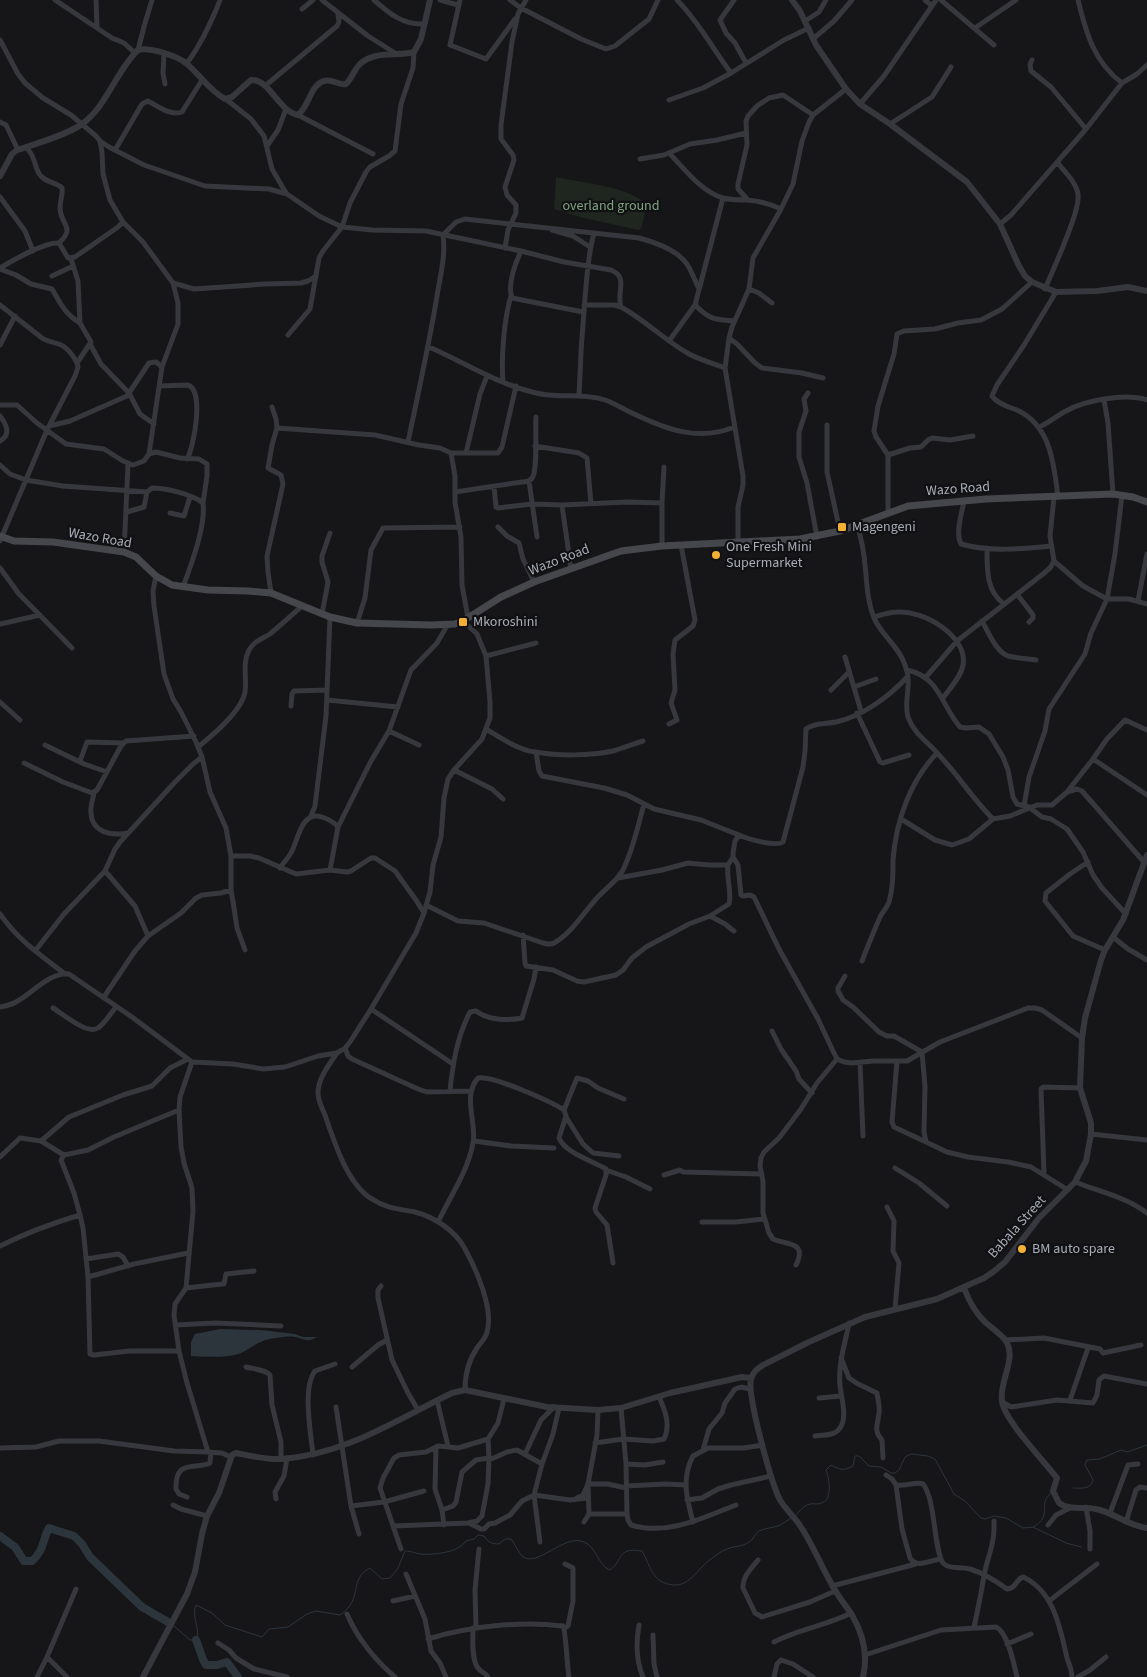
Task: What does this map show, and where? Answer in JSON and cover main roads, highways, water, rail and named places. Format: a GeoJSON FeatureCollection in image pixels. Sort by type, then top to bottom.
{"type":"FeatureCollection","features":[{"type":"Feature","properties":{"kind":"main road","name":"Wazo Road"},"geometry":{"type":"LineString","coordinates":[[1,538],[14,541],[53,542],[124,552],[136,557],[156,576],[172,585],[271,594],[330,617],[357,623],[374,625],[448,624],[466,619],[500,597],[534,582],[621,551],[662,546],[800,540],[840,531],[908,506],[964,501],[1113,494],[1133,497],[1147,502]]}},
{"type":"Feature","properties":{"kind":"waterway"},"geometry":{"type":"LineString","coordinates":[[1073,1488],[1085,1488],[1092,1483],[1093,1480],[1085,1465],[1087,1460],[1100,1459],[1121,1450],[1127,1452],[1147,1445]]}},
{"type":"Feature","properties":{"kind":"waterway"},"geometry":{"type":"LineString","coordinates":[[795,1516],[808,1505],[821,1504],[828,1497],[829,1488],[826,1470],[831,1465],[840,1469],[847,1469],[853,1466],[855,1456],[859,1456],[869,1466],[881,1467],[891,1473],[895,1473],[899,1470],[905,1457],[911,1454],[928,1456],[935,1459],[954,1494],[965,1501],[981,1518],[985,1519],[994,1516],[1006,1518],[1023,1528],[1033,1527],[1066,1543],[1081,1547]]}},
{"type":"Feature","properties":{"kind":"waterway"},"geometry":{"type":"LineString","coordinates":[[1033,1527],[1043,1518],[1045,1503],[1051,1493]]}},
{"type":"Feature","properties":{"kind":"waterway"},"geometry":{"type":"LineString","coordinates":[[174,1626],[190,1640],[196,1640],[196,1605],[212,1613],[225,1625],[262,1637],[269,1629],[288,1627],[307,1614],[316,1611],[340,1615],[352,1602],[359,1578],[370,1568],[382,1579],[390,1578],[398,1568],[405,1551],[420,1554],[452,1551],[478,1535],[484,1536],[487,1540],[496,1544],[505,1539],[511,1539],[522,1556],[528,1559],[543,1555],[568,1542],[584,1542],[592,1548],[603,1565],[610,1570],[624,1553],[634,1550],[642,1551],[656,1577],[666,1584],[680,1584],[690,1579],[720,1552],[746,1544],[759,1531],[778,1526],[791,1518]]}},
{"type":"Feature","properties":{"kind":"waterway"},"geometry":{"type":"LineString","coordinates":[[0,1536],[15,1547],[24,1561],[32,1561],[36,1557],[49,1528],[74,1536],[82,1544],[90,1557],[142,1607],[168,1622]]}},
{"type":"Feature","properties":{"kind":"waterway"},"geometry":{"type":"LineString","coordinates":[[196,1640],[206,1665],[217,1665],[227,1662],[238,1677]]}},
{"type":"Feature","properties":{"kind":"place","name":"Magengeni"},"geometry":{"type":"Point","coordinates":[842,527]}},
{"type":"Feature","properties":{"kind":"place","name":"One Fresh Mini Supermarket"},"geometry":{"type":"Point","coordinates":[716,555]}},
{"type":"Feature","properties":{"kind":"place","name":"Mkoroshini"},"geometry":{"type":"Point","coordinates":[463,622]}},
{"type":"Feature","properties":{"kind":"place","name":"BM auto spare"},"geometry":{"type":"Point","coordinates":[1022,1249]}},
{"type":"Feature","properties":{"kind":"park label","name":"overland ground"},"geometry":{"type":"Point","coordinates":[611,206]}}]}
